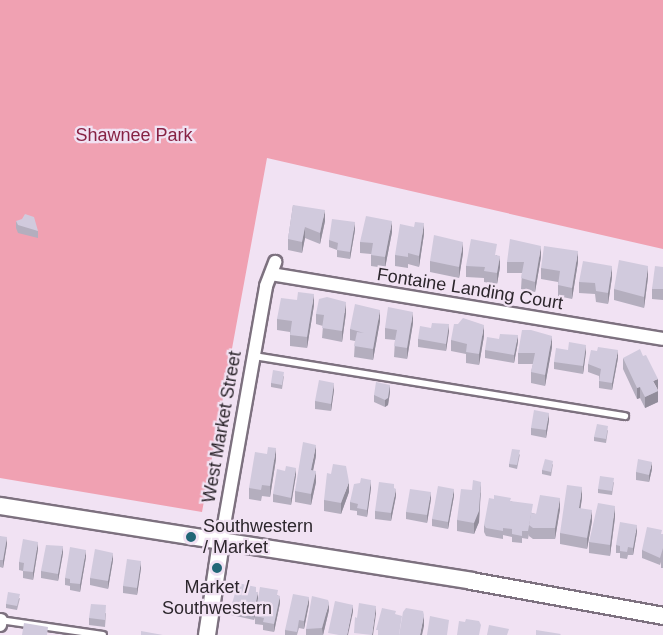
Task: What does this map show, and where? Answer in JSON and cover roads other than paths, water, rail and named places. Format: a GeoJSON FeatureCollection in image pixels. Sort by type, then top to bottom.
{"type":"FeatureCollection","features":[{"type":"Feature","properties":{"kind":"street","name":"Fontaine Landing Court"},"geometry":{"type":"LineString","coordinates":[[273,268],[663,339]]}},
{"type":"Feature","properties":{"kind":"street","name":"West Market Street"},"geometry":{"type":"LineString","coordinates":[[207,635],[266,286],[273,268]]}},
{"type":"Feature","properties":{"kind":"street"},"geometry":{"type":"LineString","coordinates":[[0,506],[471,580],[663,616]]}},
{"type":"Feature","properties":{"kind":"street"},"geometry":{"type":"LineString","coordinates":[[0,620],[0,625]]}},
{"type":"Feature","properties":{"kind":"lane"},"geometry":{"type":"LineString","coordinates":[[254,356],[625,416]]}},
{"type":"Feature","properties":{"kind":"lane"},"geometry":{"type":"LineString","coordinates":[[0,620],[99,635]]}},
{"type":"Feature","properties":{"kind":"place","name":"Southwestern / Market"},"geometry":{"type":"Point","coordinates":[191,537]}},
{"type":"Feature","properties":{"kind":"place","name":"Market / Southwestern"},"geometry":{"type":"Point","coordinates":[217,568]}},
{"type":"Feature","properties":{"kind":"park label","name":"Shawnee Park"},"geometry":{"type":"Point","coordinates":[134,135]}}]}
